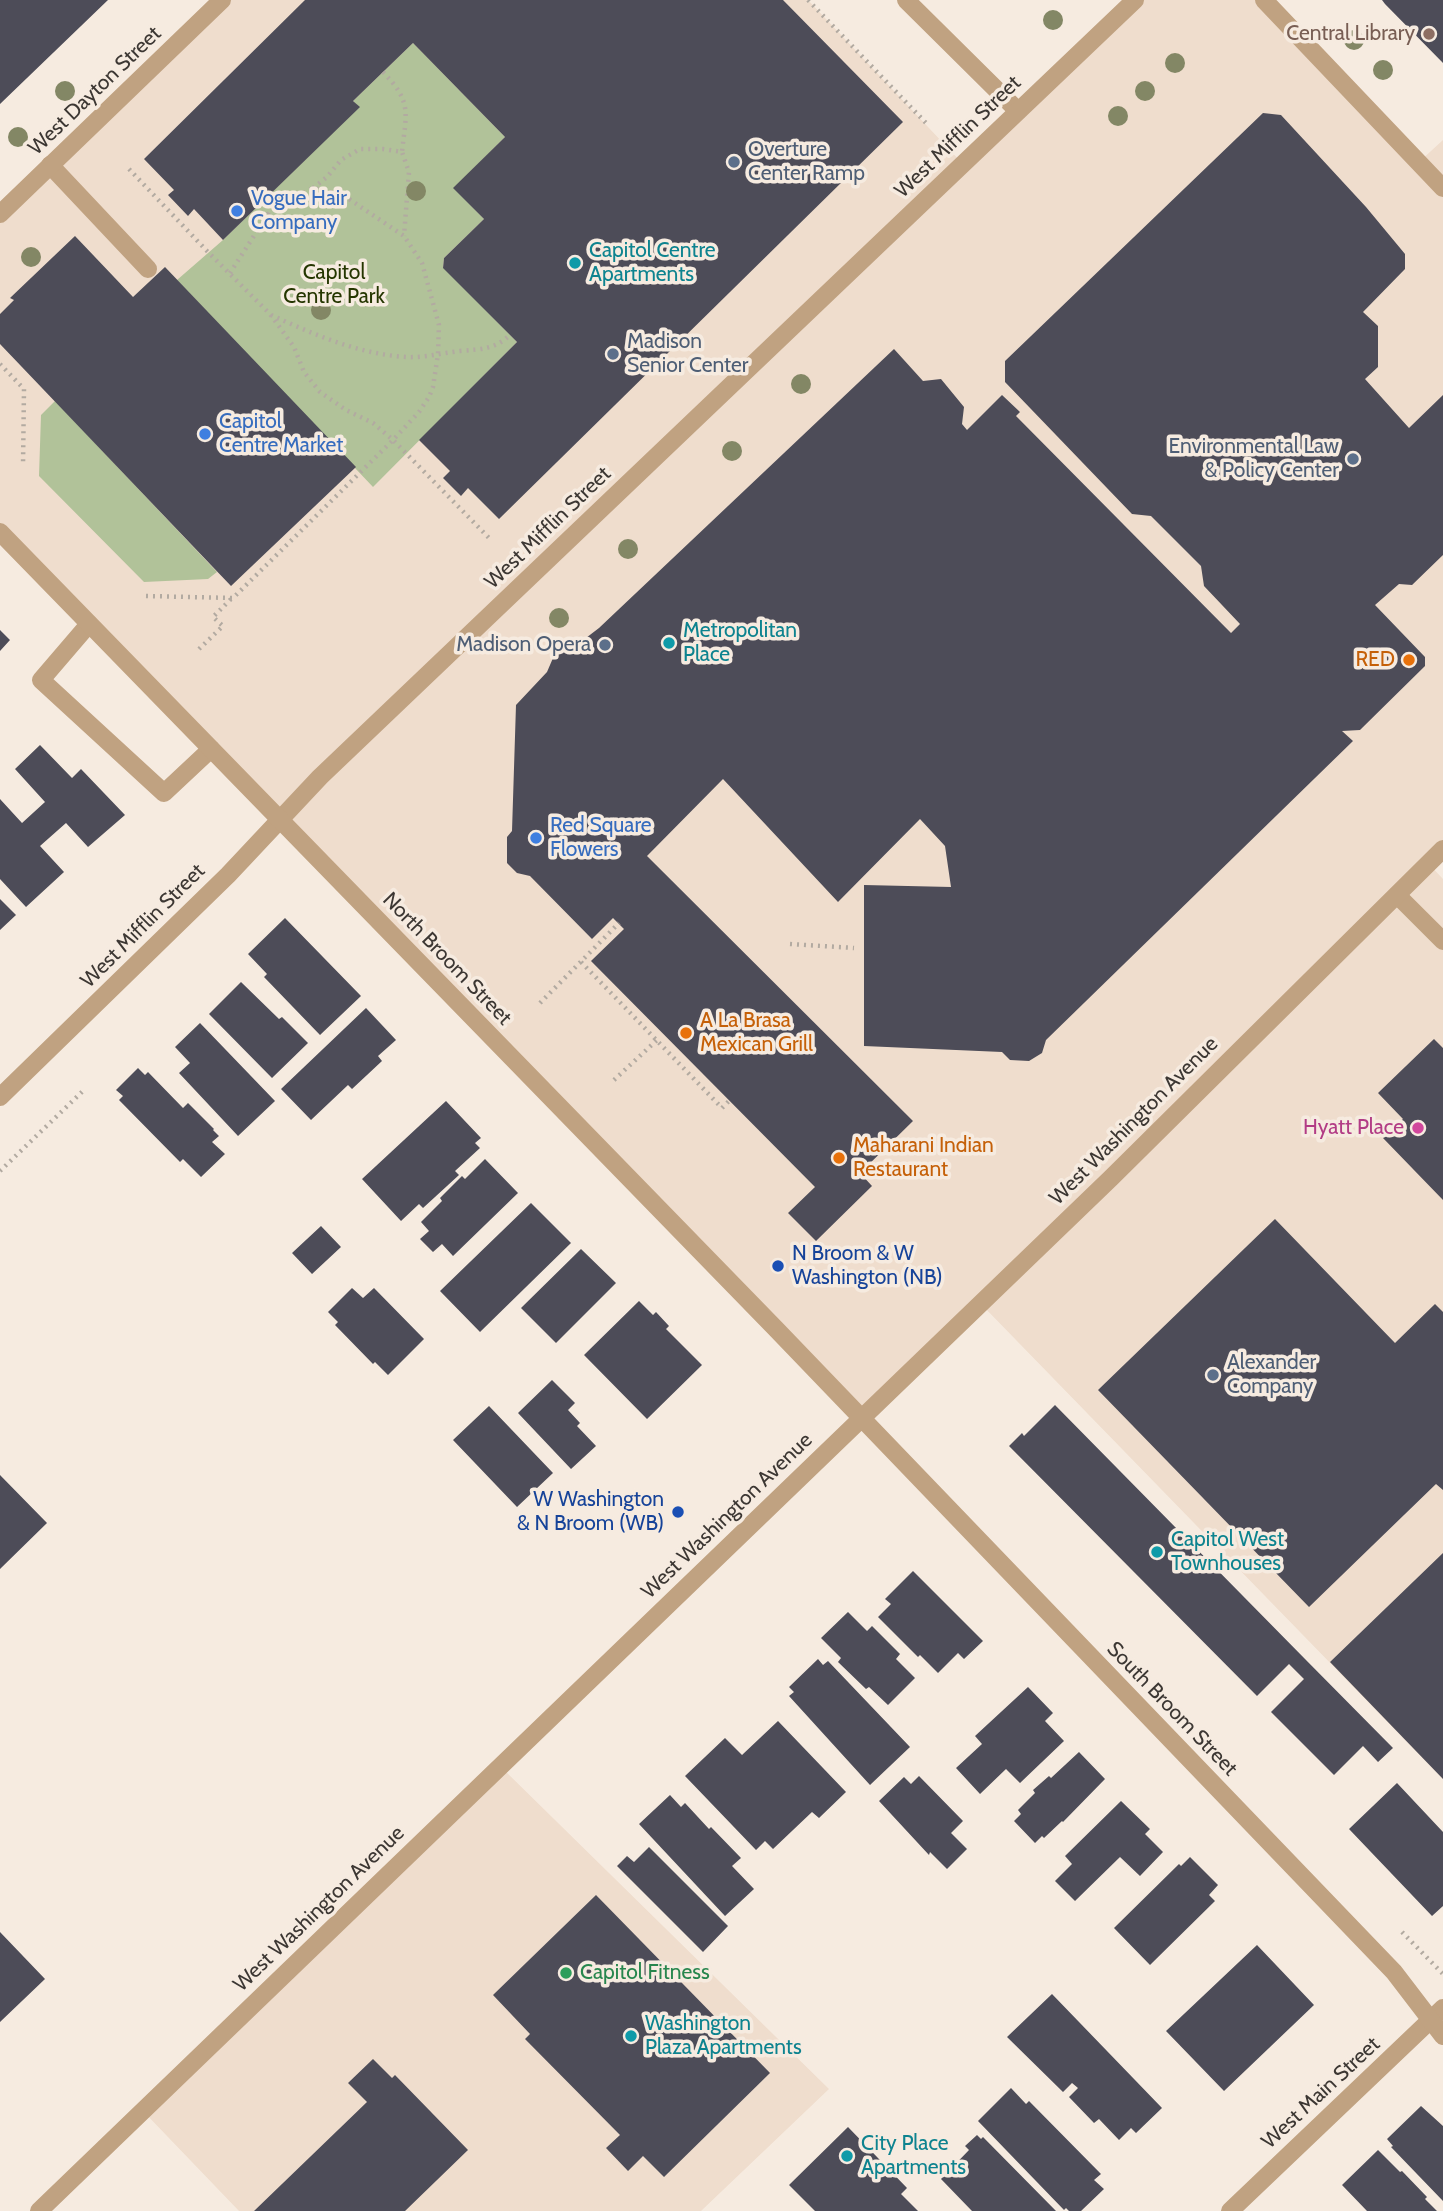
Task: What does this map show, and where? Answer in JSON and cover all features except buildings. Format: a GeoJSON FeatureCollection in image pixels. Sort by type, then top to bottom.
{"type":"FeatureCollection","features":[{"type":"Feature","properties":{"kind":"street","name":"West Dayton Street"},"geometry":{"type":"LineString","coordinates":[[0,214],[222,0]]}},
{"type":"Feature","properties":{"kind":"street"},"geometry":{"type":"LineString","coordinates":[[906,0],[1018,111]]}},
{"type":"Feature","properties":{"kind":"street","name":"West Mifflin Street"},"geometry":{"type":"LineString","coordinates":[[0,1097],[228,875],[280,818],[1135,0]]}},
{"type":"Feature","properties":{"kind":"street"},"geometry":{"type":"LineString","coordinates":[[1264,0],[1443,188]]}},
{"type":"Feature","properties":{"kind":"street"},"geometry":{"type":"LineString","coordinates":[[50,165],[148,269]]}},
{"type":"Feature","properties":{"kind":"street","name":"North Broom Street"},"geometry":{"type":"LineString","coordinates":[[0,532],[861,1419]]}},
{"type":"Feature","properties":{"kind":"street"},"geometry":{"type":"LineString","coordinates":[[89,624],[41,680],[164,793],[211,749]]}},
{"type":"Feature","properties":{"kind":"street","name":"West Washington Avenue"},"geometry":{"type":"LineString","coordinates":[[39,2211],[1111,1178],[1443,849]]}},
{"type":"Feature","properties":{"kind":"street"},"geometry":{"type":"LineString","coordinates":[[1397,895],[1443,941]]}},
{"type":"Feature","properties":{"kind":"street","name":"South Broom Street"},"geometry":{"type":"LineString","coordinates":[[861,1419],[1437,2014],[1443,2036]]}},
{"type":"Feature","properties":{"kind":"street","name":"West Main Street"},"geometry":{"type":"LineString","coordinates":[[1230,2211],[1437,2014]]}},
{"type":"Feature","properties":{"kind":"path"},"geometry":{"type":"LineString","coordinates":[[808,0],[926,123]]}},
{"type":"Feature","properties":{"kind":"path"},"geometry":{"type":"LineString","coordinates":[[383,72],[403,95],[407,109],[402,152],[409,172],[404,236]]}},
{"type":"Feature","properties":{"kind":"path"},"geometry":{"type":"LineString","coordinates":[[230,273],[270,211],[313,188],[327,177],[341,160],[360,149],[402,152]]}},
{"type":"Feature","properties":{"kind":"path"},"geometry":{"type":"LineString","coordinates":[[129,169],[270,314],[293,347],[304,372],[320,392],[346,410],[373,423],[394,440],[491,540]]}},
{"type":"Feature","properties":{"kind":"path"},"geometry":{"type":"LineString","coordinates":[[199,649],[223,626],[213,617],[341,485],[394,440],[429,397],[438,354],[439,325],[422,263],[404,236],[343,195],[313,188]]}},
{"type":"Feature","properties":{"kind":"path"},"geometry":{"type":"LineString","coordinates":[[270,314],[316,335],[372,352],[407,357],[486,349],[501,343],[510,335]]}},
{"type":"Feature","properties":{"kind":"path"},"geometry":{"type":"LineString","coordinates":[[0,364],[24,389],[23,466]]}},
{"type":"Feature","properties":{"kind":"path"},"geometry":{"type":"LineString","coordinates":[[146,596],[233,598]]}},
{"type":"Feature","properties":{"kind":"path"},"geometry":{"type":"LineString","coordinates":[[540,1003],[619,923]]}},
{"type":"Feature","properties":{"kind":"path"},"geometry":{"type":"LineString","coordinates":[[790,944],[855,948]]}},
{"type":"Feature","properties":{"kind":"path"},"geometry":{"type":"LineString","coordinates":[[581,962],[722,1108],[729,1101]]}},
{"type":"Feature","properties":{"kind":"path"},"geometry":{"type":"LineString","coordinates":[[614,1080],[657,1040]]}},
{"type":"Feature","properties":{"kind":"path"},"geometry":{"type":"LineString","coordinates":[[0,1171],[85,1089]]}},
{"type":"Feature","properties":{"kind":"shaded area"},"geometry":{"type":"Polygon","coordinates":[[[222,0],[808,0],[963,164],[1135,0],[1264,0],[1419,162],[1443,140],[1443,849],[1428,863],[1443,879],[1443,1779],[981,1304],[861,1419],[0,532],[0,214],[222,0]]]}},
{"type":"Feature","properties":{"kind":"shaded area"},"geometry":{"type":"Polygon","coordinates":[[[500,1766],[829,2089],[701,2211],[239,2211],[143,2111],[500,1766]]]}},
{"type":"Feature","properties":{"kind":"green space","name":"Capitol Centre Park"},"geometry":{"type":"Polygon","coordinates":[[[413,43],[505,137],[454,188],[484,219],[444,258],[443,267],[517,342],[373,487],[177,280],[223,240],[359,107],[353,101],[413,43]]]}},
{"type":"Feature","properties":{"kind":"green space"},"geometry":{"type":"Polygon","coordinates":[[[55,401],[217,572],[208,579],[144,582],[39,476],[41,415],[55,401]]]}},
{"type":"Feature","properties":{"kind":"place","name":"Central Library"},"geometry":{"type":"Point","coordinates":[1429,34]}},
{"type":"Feature","properties":{"kind":"place","name":"Overture Center Ramp"},"geometry":{"type":"Point","coordinates":[734,162]}},
{"type":"Feature","properties":{"kind":"place","name":"Vogue Hair Company"},"geometry":{"type":"Point","coordinates":[237,211]}},
{"type":"Feature","properties":{"kind":"place","name":"Capitol Centre Apartments"},"geometry":{"type":"Point","coordinates":[575,263]}},
{"type":"Feature","properties":{"kind":"place","name":"Madison Senior Center"},"geometry":{"type":"Point","coordinates":[613,354]}},
{"type":"Feature","properties":{"kind":"place","name":"Capitol Centre Market"},"geometry":{"type":"Point","coordinates":[205,434]}},
{"type":"Feature","properties":{"kind":"place","name":"Environmental Law & Policy Center"},"geometry":{"type":"Point","coordinates":[1353,459]}},
{"type":"Feature","properties":{"kind":"place","name":"Metropolitan Place"},"geometry":{"type":"Point","coordinates":[669,643]}},
{"type":"Feature","properties":{"kind":"place","name":"Madison Opera"},"geometry":{"type":"Point","coordinates":[605,645]}},
{"type":"Feature","properties":{"kind":"place","name":"RED"},"geometry":{"type":"Point","coordinates":[1409,660]}},
{"type":"Feature","properties":{"kind":"place","name":"Red Square Flowers"},"geometry":{"type":"Point","coordinates":[536,838]}},
{"type":"Feature","properties":{"kind":"place","name":"A La Brasa Mexican Grill"},"geometry":{"type":"Point","coordinates":[686,1033]}},
{"type":"Feature","properties":{"kind":"place","name":"Hyatt Place"},"geometry":{"type":"Point","coordinates":[1418,1128]}},
{"type":"Feature","properties":{"kind":"place","name":"Maharani Indian Restaurant"},"geometry":{"type":"Point","coordinates":[839,1158]}},
{"type":"Feature","properties":{"kind":"place","name":"N Broom & W Washington (NB)"},"geometry":{"type":"Point","coordinates":[778,1266]}},
{"type":"Feature","properties":{"kind":"place","name":"Alexander Company"},"geometry":{"type":"Point","coordinates":[1213,1375]}},
{"type":"Feature","properties":{"kind":"place","name":"W Washington & N Broom (WB)"},"geometry":{"type":"Point","coordinates":[678,1512]}},
{"type":"Feature","properties":{"kind":"place","name":"Capitol West Townhouses"},"geometry":{"type":"Point","coordinates":[1157,1552]}},
{"type":"Feature","properties":{"kind":"place","name":"Capitol Fitness"},"geometry":{"type":"Point","coordinates":[566,1973]}},
{"type":"Feature","properties":{"kind":"place","name":"Washington Plaza Apartments"},"geometry":{"type":"Point","coordinates":[631,2036]}},
{"type":"Feature","properties":{"kind":"place","name":"City Place Apartments"},"geometry":{"type":"Point","coordinates":[847,2156]}}]}
